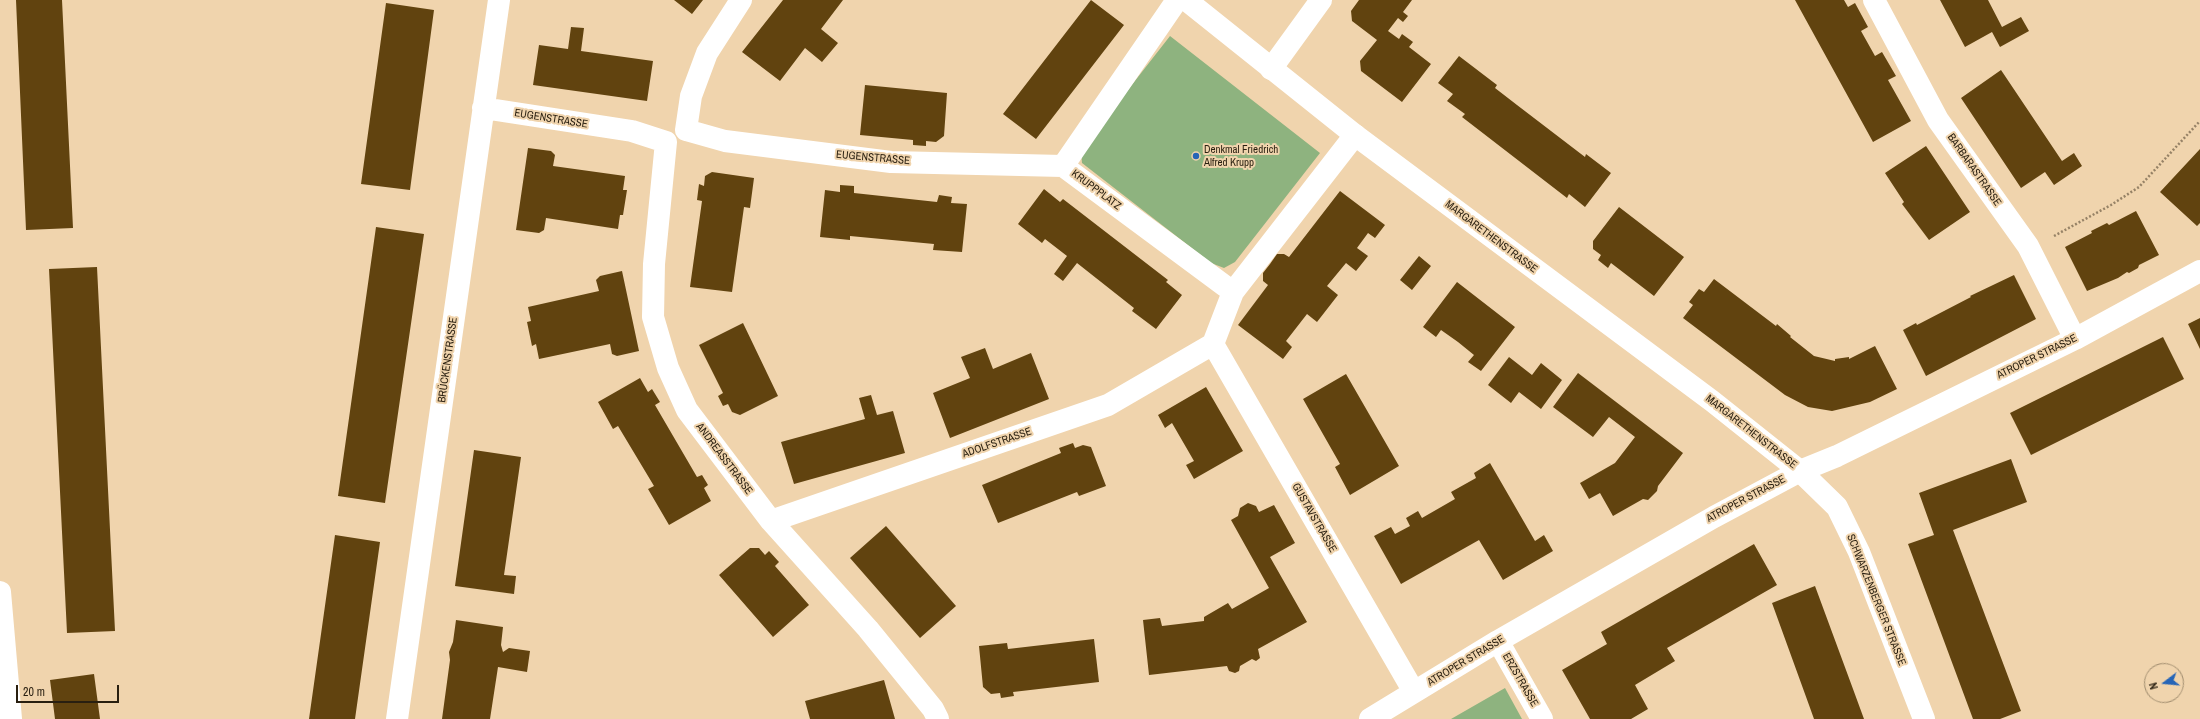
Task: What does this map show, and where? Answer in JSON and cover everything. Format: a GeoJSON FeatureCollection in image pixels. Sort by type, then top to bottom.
{"type":"FeatureCollection","features":[{"type":"Feature","properties":{"kind":"street","name":"BRÜCKENSTRASSE"},"geometry":{"type":"LineString","coordinates":[[396,719],[499,0]]}},
{"type":"Feature","properties":{"kind":"street"},"geometry":{"type":"LineString","coordinates":[[666,142],[686,130],[691,96],[707,53],[741,0]]}},
{"type":"Feature","properties":{"kind":"street","name":"KRUPPPLATZ"},"geometry":{"type":"LineString","coordinates":[[1176,0],[1063,166],[1233,292]]}},
{"type":"Feature","properties":{"kind":"street","name":"MARGARETHENSTRASSE"},"geometry":{"type":"LineString","coordinates":[[1186,0],[1355,135],[1712,400],[1800,471]]}},
{"type":"Feature","properties":{"kind":"street"},"geometry":{"type":"LineString","coordinates":[[1271,69],[1321,0]]}},
{"type":"Feature","properties":{"kind":"street","name":"BARBARASTRASSE"},"geometry":{"type":"LineString","coordinates":[[1874,0],[1938,120],[2029,249],[2075,339]]}},
{"type":"Feature","properties":{"kind":"street","name":"EUGENSTRASSE"},"geometry":{"type":"LineString","coordinates":[[483,108],[632,131],[666,142]]}},
{"type":"Feature","properties":{"kind":"street","name":"EUGENSTRASSE"},"geometry":{"type":"LineString","coordinates":[[686,130],[725,141],[891,162],[1063,166]]}},
{"type":"Feature","properties":{"kind":"street"},"geometry":{"type":"LineString","coordinates":[[1213,344],[1233,292],[1355,135]]}},
{"type":"Feature","properties":{"kind":"street","name":"ANDREASSTRASSE"},"geometry":{"type":"LineString","coordinates":[[666,142],[654,264],[653,317],[668,368],[687,410],[771,521],[868,629],[933,709],[938,719]]}},
{"type":"Feature","properties":{"kind":"street","name":"ATROPER STRASSE"},"geometry":{"type":"LineString","coordinates":[[1370,719],[1498,641],[1714,517],[1800,471],[1837,456],[2075,339],[2200,271]]}},
{"type":"Feature","properties":{"kind":"street","name":"ADOLFSTRASSE"},"geometry":{"type":"LineString","coordinates":[[771,521],[1108,405],[1213,344]]}},
{"type":"Feature","properties":{"kind":"street","name":"GUSTAVSTRASSE"},"geometry":{"type":"LineString","coordinates":[[1213,344],[1414,692]]}},
{"type":"Feature","properties":{"kind":"street","name":"SCHWARZENBERGER STRASSE"},"geometry":{"type":"LineString","coordinates":[[1800,471],[1836,507],[1859,552],[1924,719]]}},
{"type":"Feature","properties":{"kind":"street"},"geometry":{"type":"LineString","coordinates":[[0,592],[11,719]]}},
{"type":"Feature","properties":{"kind":"street","name":"ERZSTRASSE"},"geometry":{"type":"LineString","coordinates":[[1498,641],[1542,719]]}},
{"type":"Feature","properties":{"kind":"path"},"geometry":{"type":"LineString","coordinates":[[2029,249],[2111,205],[2139,187],[2200,121]]}},
{"type":"Feature","properties":{"kind":"green space"},"geometry":{"type":"Polygon","coordinates":[[[1170,36],[1320,153],[1235,262],[1224,268],[1211,263],[1082,163],[1081,150],[1170,36]]]}},
{"type":"Feature","properties":{"kind":"green space"},"geometry":{"type":"Polygon","coordinates":[[[1505,688],[1522,719],[1451,719],[1505,688]]]}},
{"type":"Feature","properties":{"kind":"building"},"geometry":{"type":"Polygon","coordinates":[[[16,0],[62,0],[73,228],[26,230],[16,0]]]}},
{"type":"Feature","properties":{"kind":"building"},"geometry":{"type":"Polygon","coordinates":[[[674,0],[703,0],[692,14],[674,0]]]}},
{"type":"Feature","properties":{"kind":"building"},"geometry":{"type":"Polygon","coordinates":[[[783,0],[843,0],[821,29],[838,43],[822,62],[805,48],[780,81],[742,52],[783,0]]]}},
{"type":"Feature","properties":{"kind":"building"},"geometry":{"type":"Polygon","coordinates":[[[1091,0],[1124,25],[1036,139],[1003,114],[1091,0]]]}},
{"type":"Feature","properties":{"kind":"building"},"geometry":{"type":"Polygon","coordinates":[[[1359,0],[1412,0],[1403,12],[1408,16],[1403,22],[1398,18],[1388,31],[1399,39],[1402,34],[1413,42],[1409,47],[1431,64],[1402,102],[1361,71],[1360,61],[1377,40],[1352,21],[1351,11],[1359,0]]]}},
{"type":"Feature","properties":{"kind":"building"},"geometry":{"type":"Polygon","coordinates":[[[1795,0],[1844,0],[1848,7],[1855,3],[1868,27],[1861,31],[1875,56],[1882,52],[1896,76],[1888,80],[1911,121],[1873,142],[1795,0]]]}},
{"type":"Feature","properties":{"kind":"building"},"geometry":{"type":"Polygon","coordinates":[[[1940,0],[1988,0],[2002,27],[2021,17],[2029,31],[2000,47],[1992,32],[1965,47],[1940,0]]]}},
{"type":"Feature","properties":{"kind":"building"},"geometry":{"type":"Polygon","coordinates":[[[386,3],[434,10],[410,190],[361,184],[386,3]]]}},
{"type":"Feature","properties":{"kind":"building"},"geometry":{"type":"Polygon","coordinates":[[[571,27],[584,28],[581,51],[653,61],[647,101],[533,85],[539,45],[568,49],[571,27]]]}},
{"type":"Feature","properties":{"kind":"building"},"geometry":{"type":"Polygon","coordinates":[[[1459,56],[1497,85],[1495,88],[1517,105],[1585,157],[1586,154],[1611,173],[1585,207],[1569,194],[1567,198],[1462,117],[1465,114],[1447,101],[1453,94],[1438,83],[1459,56]]]}},
{"type":"Feature","properties":{"kind":"building"},"geometry":{"type":"Polygon","coordinates":[[[2001,70],[2062,161],[2074,153],[2082,166],[2054,185],[2045,172],[2021,188],[1961,98],[2001,70]]]}},
{"type":"Feature","properties":{"kind":"building"},"geometry":{"type":"Polygon","coordinates":[[[865,85],[947,93],[944,136],[936,142],[926,141],[926,146],[913,145],[913,140],[860,135],[865,85]]]}},
{"type":"Feature","properties":{"kind":"building"},"geometry":{"type":"Polygon","coordinates":[[[1926,146],[1970,212],[1929,240],[1902,204],[1904,202],[1885,173],[1926,146]]]}},
{"type":"Feature","properties":{"kind":"building"},"geometry":{"type":"Polygon","coordinates":[[[528,148],[551,151],[555,155],[553,166],[625,176],[623,190],[627,190],[623,215],[620,215],[618,229],[546,218],[544,230],[539,233],[516,230],[528,148]]]}},
{"type":"Feature","properties":{"kind":"building"},"geometry":{"type":"Polygon","coordinates":[[[2200,149],[2200,223],[2197,226],[2160,192],[2200,149]]]}},
{"type":"Feature","properties":{"kind":"building"},"geometry":{"type":"Polygon","coordinates":[[[712,172],[754,178],[750,208],[744,207],[732,292],[690,287],[702,201],[697,200],[699,184],[704,186],[705,176],[712,172]]]}},
{"type":"Feature","properties":{"kind":"building"},"geometry":{"type":"Polygon","coordinates":[[[840,185],[854,186],[854,193],[937,202],[939,195],[952,197],[951,203],[967,204],[962,252],[933,250],[934,244],[850,236],[850,240],[820,237],[825,190],[840,192],[840,185]]]}},
{"type":"Feature","properties":{"kind":"building"},"geometry":{"type":"Polygon","coordinates":[[[1044,189],[1060,202],[1063,199],[1168,280],[1166,282],[1182,295],[1156,329],[1132,311],[1134,308],[1077,263],[1063,281],[1054,274],[1067,256],[1045,239],[1042,243],[1018,224],[1044,189]]]}},
{"type":"Feature","properties":{"kind":"building"},"geometry":{"type":"Polygon","coordinates":[[[1340,191],[1385,225],[1375,238],[1368,233],[1357,248],[1368,256],[1356,271],[1346,263],[1327,286],[1338,295],[1317,322],[1307,314],[1286,341],[1292,347],[1283,359],[1238,325],[1268,285],[1263,281],[1263,273],[1277,254],[1284,254],[1289,257],[1340,191]]]}},
{"type":"Feature","properties":{"kind":"building"},"geometry":{"type":"Polygon","coordinates":[[[1619,207],[1684,257],[1654,296],[1611,263],[1608,268],[1598,260],[1601,255],[1593,249],[1593,241],[1619,207]]]}},
{"type":"Feature","properties":{"kind":"building"},"geometry":{"type":"Polygon","coordinates":[[[2136,211],[2159,255],[2139,265],[2138,268],[2129,273],[2127,272],[2118,278],[2087,291],[2065,247],[2092,233],[2091,231],[2107,223],[2109,225],[2136,211]]]}},
{"type":"Feature","properties":{"kind":"building"},"geometry":{"type":"Polygon","coordinates":[[[376,227],[424,234],[385,503],[338,496],[376,227]]]}},
{"type":"Feature","properties":{"kind":"building"},"geometry":{"type":"Polygon","coordinates":[[[1419,256],[1431,266],[1412,290],[1400,280],[1419,256]]]}},
{"type":"Feature","properties":{"kind":"building"},"geometry":{"type":"Polygon","coordinates":[[[97,267],[115,631],[67,633],[49,269],[97,267]]]}},
{"type":"Feature","properties":{"kind":"building"},"geometry":{"type":"Polygon","coordinates":[[[622,271],[639,351],[617,356],[612,354],[610,344],[539,359],[536,344],[532,346],[527,322],[531,321],[528,307],[599,291],[596,280],[600,276],[622,271]]]}},
{"type":"Feature","properties":{"kind":"building"},"geometry":{"type":"Polygon","coordinates":[[[2014,275],[2036,319],[1926,376],[1903,330],[1916,323],[1917,325],[1971,297],[1970,296],[2014,275]]]}},
{"type":"Feature","properties":{"kind":"building"},"geometry":{"type":"Polygon","coordinates":[[[1714,279],[1776,326],[1777,324],[1791,336],[1790,337],[1814,356],[1835,361],[1835,359],[1849,357],[1849,359],[1875,346],[1897,389],[1870,402],[1832,411],[1808,407],[1785,395],[1683,318],[1693,305],[1689,302],[1699,289],[1704,292],[1714,279]]]}},
{"type":"Feature","properties":{"kind":"building"},"geometry":{"type":"Polygon","coordinates":[[[1457,282],[1515,327],[1481,371],[1468,362],[1474,355],[1458,342],[1441,330],[1436,337],[1423,327],[1457,282]]]}},
{"type":"Feature","properties":{"kind":"building"},"geometry":{"type":"Polygon","coordinates":[[[2200,318],[2200,349],[2188,324],[2200,318]]]}},
{"type":"Feature","properties":{"kind":"building"},"geometry":{"type":"Polygon","coordinates":[[[743,323],[778,396],[740,415],[732,412],[728,404],[723,406],[718,396],[723,393],[699,345],[743,323]]]}},
{"type":"Feature","properties":{"kind":"building"},"geometry":{"type":"Polygon","coordinates":[[[2163,337],[2184,379],[2031,455],[2010,413],[2163,337]]]}},
{"type":"Feature","properties":{"kind":"building"},"geometry":{"type":"Polygon","coordinates":[[[985,348],[993,369],[1031,353],[1049,399],[950,438],[933,393],[970,378],[961,357],[985,348]]]}},
{"type":"Feature","properties":{"kind":"building"},"geometry":{"type":"Polygon","coordinates":[[[1509,357],[1532,375],[1541,363],[1562,380],[1541,409],[1519,392],[1511,403],[1488,385],[1509,357]]]}},
{"type":"Feature","properties":{"kind":"building"},"geometry":{"type":"Polygon","coordinates":[[[1578,373],[1683,453],[1658,486],[1657,491],[1648,500],[1643,499],[1613,516],[1600,493],[1589,499],[1580,483],[1615,463],[1635,437],[1609,417],[1593,437],[1553,407],[1578,373]]]}},
{"type":"Feature","properties":{"kind":"building"},"geometry":{"type":"Polygon","coordinates":[[[1346,374],[1399,466],[1350,495],[1335,467],[1340,464],[1303,399],[1346,374]]]}},
{"type":"Feature","properties":{"kind":"building"},"geometry":{"type":"Polygon","coordinates":[[[640,378],[648,392],[652,389],[660,402],[655,405],[697,477],[702,475],[708,485],[704,488],[711,501],[669,525],[648,489],[654,486],[618,426],[613,429],[598,402],[640,378]]]}},
{"type":"Feature","properties":{"kind":"building"},"geometry":{"type":"Polygon","coordinates":[[[1206,387],[1243,451],[1194,479],[1186,465],[1194,461],[1172,423],[1165,428],[1158,415],[1206,387]]]}},
{"type":"Feature","properties":{"kind":"building"},"geometry":{"type":"Polygon","coordinates":[[[871,395],[877,415],[893,411],[905,453],[794,484],[781,442],[865,419],[859,398],[871,395]]]}},
{"type":"Feature","properties":{"kind":"building"},"geometry":{"type":"Polygon","coordinates":[[[1073,443],[1075,448],[1083,445],[1091,447],[1106,486],[1079,496],[1077,492],[998,523],[982,485],[1061,453],[1059,448],[1073,443]]]}},
{"type":"Feature","properties":{"kind":"building"},"geometry":{"type":"Polygon","coordinates":[[[474,450],[521,457],[504,575],[516,576],[514,594],[455,586],[474,450]]]}},
{"type":"Feature","properties":{"kind":"building"},"geometry":{"type":"Polygon","coordinates":[[[2011,459],[2027,502],[1953,530],[2021,711],[2000,719],[1973,719],[1908,544],[1934,535],[1919,493],[2011,459]]]}},
{"type":"Feature","properties":{"kind":"building"},"geometry":{"type":"Polygon","coordinates":[[[1490,463],[1535,541],[1544,535],[1553,551],[1503,580],[1479,540],[1401,584],[1374,536],[1391,527],[1395,534],[1410,526],[1406,518],[1418,511],[1422,518],[1455,499],[1451,492],[1476,478],[1474,473],[1490,463]]]}},
{"type":"Feature","properties":{"kind":"building"},"geometry":{"type":"Polygon","coordinates":[[[1248,503],[1256,506],[1259,512],[1274,505],[1295,543],[1270,557],[1307,622],[1258,649],[1260,658],[1256,661],[1252,659],[1240,666],[1239,671],[1235,673],[1229,671],[1227,666],[1149,675],[1143,620],[1160,618],[1162,626],[1204,621],[1204,617],[1228,603],[1232,609],[1269,588],[1231,520],[1238,516],[1240,508],[1248,503]]]}},
{"type":"Feature","properties":{"kind":"building"},"geometry":{"type":"Polygon","coordinates":[[[886,526],[956,606],[920,638],[850,558],[886,526]]]}},
{"type":"Feature","properties":{"kind":"building"},"geometry":{"type":"Polygon","coordinates":[[[335,535],[380,542],[369,620],[355,719],[309,719],[335,535]]]}},
{"type":"Feature","properties":{"kind":"building"},"geometry":{"type":"Polygon","coordinates":[[[1754,544],[1777,585],[1667,648],[1675,661],[1635,685],[1648,709],[1631,719],[1590,719],[1562,670],[1607,644],[1601,632],[1754,544]]]}},
{"type":"Feature","properties":{"kind":"building"},"geometry":{"type":"Polygon","coordinates":[[[750,548],[759,548],[765,555],[769,551],[779,562],[775,566],[809,605],[773,637],[719,575],[750,548]]]}},
{"type":"Feature","properties":{"kind":"building"},"geometry":{"type":"Polygon","coordinates":[[[1815,586],[1864,719],[1814,719],[1772,603],[1815,586]]]}},
{"type":"Feature","properties":{"kind":"building"},"geometry":{"type":"Polygon","coordinates":[[[456,620],[503,627],[501,645],[503,652],[509,648],[530,651],[527,672],[498,667],[490,719],[442,719],[450,660],[449,652],[453,642],[456,620]]]}},
{"type":"Feature","properties":{"kind":"building"},"geometry":{"type":"Polygon","coordinates":[[[1094,639],[1099,682],[1013,692],[1014,696],[1001,698],[1000,693],[991,694],[983,687],[979,646],[1007,643],[1008,649],[1094,639]]]}},
{"type":"Feature","properties":{"kind":"building"},"geometry":{"type":"Polygon","coordinates":[[[94,674],[100,719],[55,719],[50,680],[94,674]]]}},
{"type":"Feature","properties":{"kind":"building"},"geometry":{"type":"Polygon","coordinates":[[[884,680],[895,719],[810,719],[805,701],[884,680]]]}},
{"type":"Feature","properties":{"kind":"place","name":"Denkmal Friedrich Alfred Krupp"},"geometry":{"type":"Point","coordinates":[1196,156]}}]}
